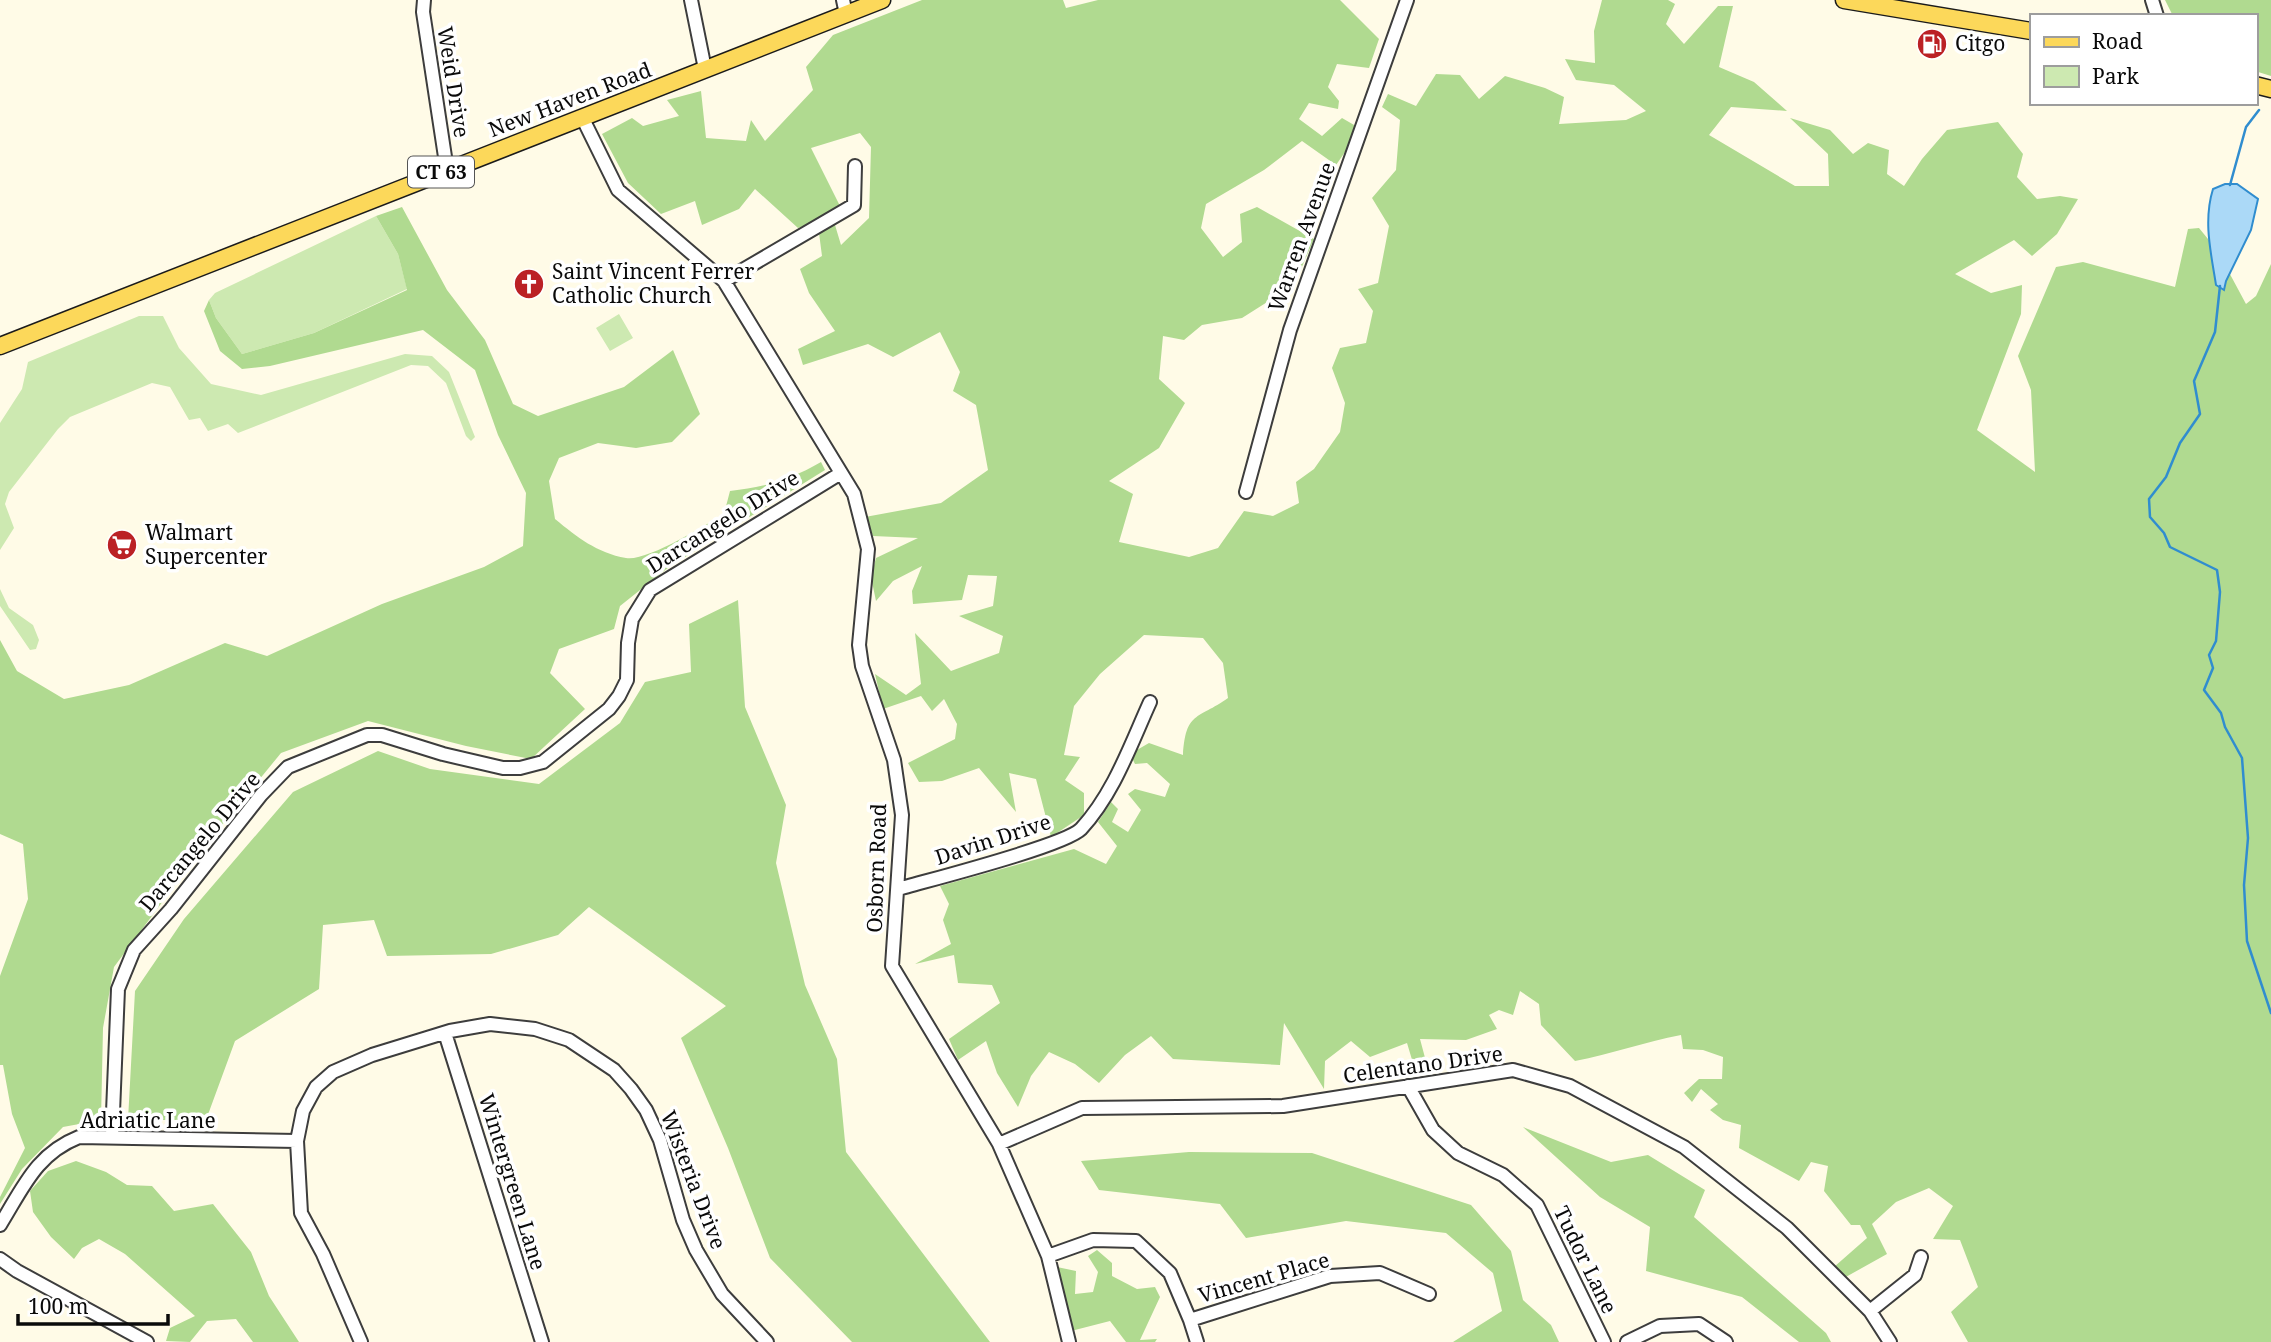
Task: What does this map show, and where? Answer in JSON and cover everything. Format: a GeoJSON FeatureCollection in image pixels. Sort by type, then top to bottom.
{"type":"FeatureCollection","features":[{"type":"Feature","properties":{"kind":"main road","name":"New Haven Road"},"geometry":{"type":"LineString","coordinates":[[0,346],[583,119],[705,69],[844,7],[882,0]]}},
{"type":"Feature","properties":{"kind":"main road"},"geometry":{"type":"LineString","coordinates":[[1844,0],[2030,31]]}},
{"type":"Feature","properties":{"kind":"street","name":"Weid Drive"},"geometry":{"type":"LineString","coordinates":[[424,0],[423,12],[447,170]]}},
{"type":"Feature","properties":{"kind":"street"},"geometry":{"type":"LineString","coordinates":[[691,0],[705,69]]}},
{"type":"Feature","properties":{"kind":"street","name":"Warren Avenue"},"geometry":{"type":"LineString","coordinates":[[1246,492],[1290,330],[1406,0]]}},
{"type":"Feature","properties":{"kind":"street","name":"Osborn Road"},"geometry":{"type":"LineString","coordinates":[[583,119],[618,190],[724,281],[854,494],[868,549],[859,645],[862,666],[894,760],[902,815],[892,966],[999,1144],[1048,1256],[1069,1342]]}},
{"type":"Feature","properties":{"kind":"street"},"geometry":{"type":"LineString","coordinates":[[724,281],[854,205],[855,166]]}},
{"type":"Feature","properties":{"kind":"street","name":"Darcangelo Drive"},"geometry":{"type":"LineString","coordinates":[[112,1137],[118,989],[134,950],[171,909],[261,795],[288,767],[355,738],[374,735],[503,768],[520,768],[543,762],[609,709],[619,696],[627,680],[628,636],[632,619],[650,590],[841,472]]}},
{"type":"Feature","properties":{"kind":"street","name":"Davin Drive"},"geometry":{"type":"LineString","coordinates":[[898,890],[1046,845],[1079,831],[1111,788],[1150,702]]}},
{"type":"Feature","properties":{"kind":"street","name":"Wisteria Drive"},"geometry":{"type":"LineString","coordinates":[[361,1342],[323,1254],[301,1213],[297,1141],[303,1111],[316,1087],[333,1072],[372,1055],[445,1033],[490,1024],[535,1029],[569,1040],[614,1070],[646,1110],[660,1140],[683,1220],[696,1250],[722,1294],[767,1342]]}},
{"type":"Feature","properties":{"kind":"street","name":"Wintergreen Lane"},"geometry":{"type":"LineString","coordinates":[[445,1033],[542,1342]]}},
{"type":"Feature","properties":{"kind":"street","name":"Celentano Drive"},"geometry":{"type":"LineString","coordinates":[[999,1144],[1082,1108],[1283,1106],[1513,1070],[1570,1086],[1684,1147],[1787,1228],[1870,1311],[1890,1342]]}},
{"type":"Feature","properties":{"kind":"street","name":"Tudor Lane"},"geometry":{"type":"LineString","coordinates":[[1408,1086],[1433,1130],[1458,1153],[1503,1175],[1537,1205],[1604,1342]]}},
{"type":"Feature","properties":{"kind":"street","name":"Adriatic Lane"},"geometry":{"type":"LineString","coordinates":[[0,1225],[38,1163],[61,1144],[79,1137],[297,1141]]}},
{"type":"Feature","properties":{"kind":"street"},"geometry":{"type":"LineString","coordinates":[[1048,1256],[1093,1240],[1136,1241],[1170,1273],[1191,1320],[1197,1342]]}},
{"type":"Feature","properties":{"kind":"street"},"geometry":{"type":"LineString","coordinates":[[1870,1311],[1915,1275],[1921,1258]]}},
{"type":"Feature","properties":{"kind":"street"},"geometry":{"type":"LineString","coordinates":[[0,1259],[147,1342]]}},
{"type":"Feature","properties":{"kind":"street","name":"Vincent Place"},"geometry":{"type":"LineString","coordinates":[[1191,1320],[1330,1276],[1380,1273],[1429,1294]]}},
{"type":"Feature","properties":{"kind":"street"},"geometry":{"type":"LineString","coordinates":[[1628,1342],[1660,1326],[1699,1324],[1726,1342]]}},
{"type":"Feature","properties":{"kind":"green space"},"geometry":{"type":"Polygon","coordinates":[[[922,0],[1063,0],[1066,8],[1098,0],[1340,0],[1379,39],[1369,68],[1337,64],[1328,87],[1339,101],[1338,109],[1309,103],[1299,119],[1322,136],[1342,118],[1361,129],[1336,165],[1302,141],[1264,170],[1206,204],[1201,228],[1223,257],[1242,242],[1240,214],[1257,207],[1314,239],[1294,285],[1242,318],[1202,325],[1184,340],[1163,336],[1159,379],[1185,403],[1159,448],[1109,481],[1133,494],[1119,542],[1189,557],[1218,548],[1244,511],[1273,516],[1299,503],[1296,482],[1314,469],[1340,432],[1345,403],[1332,368],[1340,348],[1366,343],[1373,311],[1358,289],[1378,283],[1389,226],[1372,198],[1396,170],[1400,120],[1382,107],[1388,94],[1416,106],[1436,74],[1460,75],[1479,99],[1505,76],[1545,88],[1564,97],[1559,124],[1626,120],[1646,111],[1614,85],[1576,80],[1565,59],[1595,63],[1594,31],[1602,0],[1668,0],[1675,4],[1666,24],[1684,44],[1718,6],[1733,6],[1719,67],[1754,82],[1787,111],[1731,107],[1709,135],[1795,186],[1829,186],[1828,154],[1790,118],[1830,130],[1853,154],[1868,143],[1889,150],[1887,174],[1904,186],[1922,159],[1947,130],[1998,122],[2023,154],[2017,177],[2037,199],[2060,196],[2078,199],[2057,234],[2032,256],[2014,240],[1955,274],[1991,293],[2022,285],[2021,314],[1977,430],[2035,472],[2031,390],[2018,356],[2056,267],[2083,262],[2175,287],[2188,229],[2199,228],[2217,250],[2246,304],[2256,296],[2271,264],[2271,1342],[1968,1342],[1951,1312],[1978,1287],[1960,1240],[1933,1239],[1953,1206],[1929,1188],[1896,1202],[1872,1224],[1887,1254],[1844,1278],[1834,1267],[1867,1238],[1860,1225],[1851,1225],[1824,1191],[1828,1166],[1811,1162],[1799,1181],[1739,1148],[1741,1125],[1723,1120],[1710,1110],[1718,1104],[1701,1089],[1692,1102],[1684,1093],[1699,1079],[1722,1079],[1723,1057],[1703,1050],[1683,1049],[1681,1035],[1575,1061],[1541,1025],[1539,1004],[1520,991],[1513,1015],[1499,1010],[1489,1015],[1497,1029],[1466,1040],[1420,1039],[1428,1069],[1416,1073],[1407,1043],[1370,1057],[1351,1041],[1325,1061],[1324,1089],[1284,1023],[1280,1065],[1173,1059],[1151,1036],[1125,1055],[1099,1083],[1075,1064],[1049,1052],[1031,1076],[1018,1107],[997,1073],[986,1041],[958,1060],[949,1039],[1000,1003],[992,985],[958,983],[954,955],[915,964],[951,944],[943,920],[949,904],[940,886],[1074,849],[1106,864],[1117,846],[1098,822],[1111,802],[1118,809],[1112,822],[1128,832],[1141,810],[1128,794],[1135,789],[1165,797],[1170,784],[1147,763],[1135,764],[1130,754],[1149,743],[1183,755],[1190,723],[1228,698],[1223,663],[1203,638],[1144,635],[1100,674],[1074,706],[1064,755],[1080,757],[1065,780],[1084,793],[1084,815],[1051,837],[1036,779],[1009,773],[1016,812],[979,768],[942,781],[919,782],[908,763],[955,739],[957,724],[944,699],[932,711],[921,696],[883,709],[875,674],[906,695],[921,684],[915,633],[951,671],[999,653],[1003,636],[959,616],[993,606],[997,576],[968,575],[962,600],[913,604],[912,591],[922,566],[893,581],[876,601],[871,577],[876,558],[918,538],[873,536],[865,517],[941,503],[988,470],[976,405],[953,391],[960,372],[940,332],[893,357],[868,344],[803,365],[798,349],[835,331],[809,293],[800,269],[822,256],[819,233],[835,225],[841,245],[869,218],[871,147],[860,133],[811,148],[843,212],[798,228],[755,189],[739,209],[702,225],[695,201],[661,214],[628,183],[602,134],[632,118],[643,126],[679,116],[667,100],[701,91],[706,138],[746,141],[751,120],[765,141],[813,90],[806,67],[833,35],[922,0]]]}},
{"type":"Feature","properties":{"kind":"green space"},"geometry":{"type":"Polygon","coordinates":[[[2165,0],[2271,0],[2271,76],[2257,72],[2257,14],[2172,14],[2165,0]]]}},
{"type":"Feature","properties":{"kind":"green space"},"geometry":{"type":"Polygon","coordinates":[[[402,207],[447,290],[485,340],[513,404],[538,416],[624,387],[673,350],[700,414],[672,442],[636,448],[598,443],[559,458],[549,481],[555,519],[588,543],[616,556],[635,558],[676,542],[724,514],[730,491],[777,482],[821,462],[825,470],[669,567],[620,606],[614,629],[559,649],[550,673],[585,709],[531,759],[368,721],[281,753],[195,858],[114,967],[103,1028],[101,1120],[63,1127],[22,1169],[0,1204],[0,1197],[25,1148],[12,1114],[3,1065],[0,1065],[0,976],[28,899],[23,844],[0,834],[0,640],[17,671],[64,699],[129,685],[225,643],[267,656],[382,604],[484,567],[523,546],[526,493],[498,435],[475,370],[423,330],[270,366],[242,369],[220,351],[204,311],[209,300],[216,318],[242,354],[314,333],[407,290],[398,254],[376,216],[402,207]]]}},
{"type":"Feature","properties":{"kind":"green space"},"geometry":{"type":"Polygon","coordinates":[[[376,216],[398,254],[407,289],[314,333],[242,354],[216,318],[209,300],[215,293],[376,216]]]}},
{"type":"Feature","properties":{"kind":"green space"},"geometry":{"type":"Polygon","coordinates":[[[619,314],[633,338],[610,351],[596,328],[619,314]]]}},
{"type":"Feature","properties":{"kind":"green space"},"geometry":{"type":"Polygon","coordinates":[[[139,316],[163,316],[179,348],[211,384],[261,395],[405,354],[432,356],[449,372],[475,437],[471,441],[466,436],[446,383],[428,366],[411,365],[238,433],[228,424],[208,431],[200,418],[189,420],[170,387],[152,383],[70,417],[58,429],[9,492],[5,504],[14,528],[0,550],[0,423],[22,389],[28,362],[139,316]]]}},
{"type":"Feature","properties":{"kind":"green space"},"geometry":{"type":"Polygon","coordinates":[[[0,589],[9,608],[33,625],[39,640],[36,649],[30,650],[0,606],[0,589]]]}},
{"type":"Feature","properties":{"kind":"green space"},"geometry":{"type":"Polygon","coordinates":[[[738,600],[745,707],[786,805],[776,863],[805,985],[837,1059],[846,1152],[990,1342],[852,1342],[770,1258],[728,1148],[681,1038],[726,1006],[589,907],[558,935],[491,954],[387,956],[374,920],[323,925],[319,989],[235,1041],[206,1120],[128,1120],[135,991],[184,919],[293,792],[378,751],[430,769],[539,784],[620,723],[645,682],[691,672],[689,624],[738,600]]]}},
{"type":"Feature","properties":{"kind":"green space"},"geometry":{"type":"Polygon","coordinates":[[[1523,1127],[1611,1162],[1648,1155],[1705,1190],[1694,1217],[1826,1333],[1831,1342],[1799,1342],[1742,1297],[1646,1271],[1650,1227],[1600,1197],[1523,1127]]]}},
{"type":"Feature","properties":{"kind":"green space"},"geometry":{"type":"Polygon","coordinates":[[[1189,1152],[1312,1153],[1471,1205],[1511,1251],[1523,1300],[1551,1325],[1559,1342],[1453,1342],[1502,1311],[1493,1273],[1446,1233],[1346,1221],[1246,1238],[1220,1204],[1099,1190],[1081,1161],[1189,1152]]]}},
{"type":"Feature","properties":{"kind":"green space"},"geometry":{"type":"Polygon","coordinates":[[[76,1161],[106,1172],[127,1185],[152,1186],[174,1211],[213,1204],[251,1252],[269,1296],[299,1342],[253,1342],[236,1319],[207,1321],[190,1342],[166,1341],[170,1328],[195,1316],[125,1254],[99,1239],[82,1248],[74,1259],[51,1237],[33,1212],[30,1191],[48,1171],[76,1161]]]}},
{"type":"Feature","properties":{"kind":"green space"},"geometry":{"type":"Polygon","coordinates":[[[1097,1250],[1112,1263],[1112,1276],[1137,1289],[1155,1287],[1160,1297],[1140,1340],[1157,1339],[1155,1342],[1126,1342],[1110,1321],[1071,1331],[1057,1267],[1076,1271],[1075,1294],[1093,1292],[1098,1272],[1088,1256],[1097,1250]]]}},
{"type":"Feature","properties":{"kind":"water"},"geometry":{"type":"Polygon","coordinates":[[[2225,184],[2237,184],[2258,199],[2251,230],[2224,290],[2216,285],[2208,225],[2213,189],[2225,184]]]}},
{"type":"Feature","properties":{"kind":"waterway"},"geometry":{"type":"LineString","coordinates":[[2230,185],[2246,127],[2259,110]]}},
{"type":"Feature","properties":{"kind":"waterway"},"geometry":{"type":"LineString","coordinates":[[2220,286],[2215,332],[2194,381],[2200,414],[2180,443],[2166,477],[2149,499],[2150,517],[2164,533],[2170,547],[2217,570],[2220,592],[2216,641],[2209,655],[2213,668],[2204,690],[2221,713],[2225,727],[2242,758],[2248,838],[2244,885],[2247,941],[2271,1013]]}},
{"type":"Feature","properties":{"kind":"place","name":"Citgo"},"geometry":{"type":"Point","coordinates":[1932,44]}},
{"type":"Feature","properties":{"kind":"place","name":"Saint Vincent Ferrer Catholic Church"},"geometry":{"type":"Point","coordinates":[529,284]}},
{"type":"Feature","properties":{"kind":"place","name":"Walmart Supercenter"},"geometry":{"type":"Point","coordinates":[122,545]}}]}
